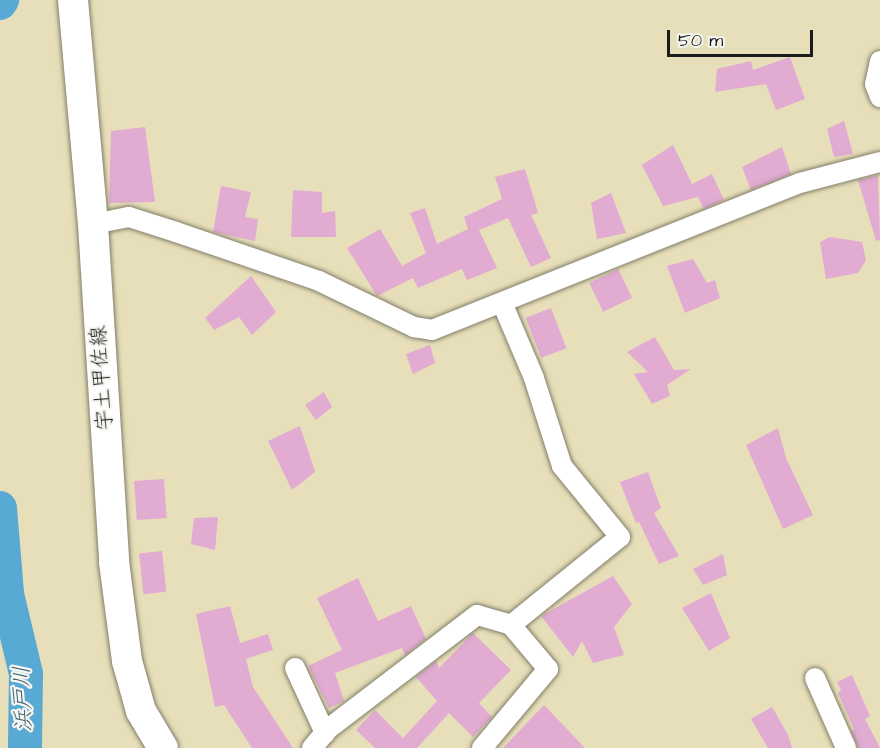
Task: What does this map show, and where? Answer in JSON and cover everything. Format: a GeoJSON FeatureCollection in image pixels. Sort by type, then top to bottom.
{"type":"FeatureCollection","features":[{"type":"Feature","properties":{"kind":"main road","name":"宇土甲佐線"},"geometry":{"type":"LineString","coordinates":[[74,0],[93,224],[114,562],[128,661],[141,711],[163,748]]}},
{"type":"Feature","properties":{"kind":"street"},"geometry":{"type":"LineString","coordinates":[[880,61],[876,84],[880,97]]}},
{"type":"Feature","properties":{"kind":"street"},"geometry":{"type":"LineString","coordinates":[[93,224],[129,217],[319,281],[414,327],[432,330],[503,304],[800,183],[880,162]]}},
{"type":"Feature","properties":{"kind":"street"},"geometry":{"type":"LineString","coordinates":[[503,304],[534,378],[562,466],[620,537],[512,625]]}},
{"type":"Feature","properties":{"kind":"street"},"geometry":{"type":"LineString","coordinates":[[295,668],[319,741],[477,615],[512,625],[548,669],[482,748]]}},
{"type":"Feature","properties":{"kind":"street"},"geometry":{"type":"LineString","coordinates":[[815,678],[846,748]]}},
{"type":"Feature","properties":{"kind":"building"},"geometry":{"type":"Polygon","coordinates":[[[790,57],[805,99],[776,110],[766,84],[715,92],[717,69],[751,61],[753,70],[790,57]]]}},
{"type":"Feature","properties":{"kind":"building"},"geometry":{"type":"Polygon","coordinates":[[[844,121],[853,154],[834,157],[827,129],[844,121]]]}},
{"type":"Feature","properties":{"kind":"building"},"geometry":{"type":"Polygon","coordinates":[[[145,127],[155,202],[109,203],[111,131],[145,127]]]}},
{"type":"Feature","properties":{"kind":"building"},"geometry":{"type":"Polygon","coordinates":[[[673,145],[692,184],[712,174],[724,200],[704,209],[698,197],[663,206],[642,165],[673,145]]]}},
{"type":"Feature","properties":{"kind":"building"},"geometry":{"type":"Polygon","coordinates":[[[782,147],[791,174],[751,190],[742,167],[782,147]]]}},
{"type":"Feature","properties":{"kind":"building"},"geometry":{"type":"Polygon","coordinates":[[[525,169],[538,213],[531,215],[551,258],[531,267],[508,218],[479,230],[497,268],[467,280],[462,269],[418,288],[413,278],[377,296],[347,248],[380,229],[402,266],[426,253],[410,213],[425,208],[437,244],[468,229],[464,217],[502,199],[495,177],[525,169]]]}},
{"type":"Feature","properties":{"kind":"building"},"geometry":{"type":"Polygon","coordinates":[[[878,175],[880,240],[876,241],[858,180],[878,175]]]}},
{"type":"Feature","properties":{"kind":"building"},"geometry":{"type":"Polygon","coordinates":[[[221,186],[251,192],[245,217],[258,219],[255,241],[213,232],[221,186]]]}},
{"type":"Feature","properties":{"kind":"building"},"geometry":{"type":"Polygon","coordinates":[[[293,190],[322,192],[322,213],[335,211],[336,237],[291,237],[293,190]]]}},
{"type":"Feature","properties":{"kind":"building"},"geometry":{"type":"Polygon","coordinates":[[[611,193],[626,233],[597,239],[591,203],[611,193]]]}},
{"type":"Feature","properties":{"kind":"building"},"geometry":{"type":"Polygon","coordinates":[[[830,237],[862,242],[866,260],[858,273],[826,279],[820,242],[830,237]]]}},
{"type":"Feature","properties":{"kind":"building"},"geometry":{"type":"Polygon","coordinates":[[[693,259],[707,283],[715,280],[720,298],[685,313],[667,266],[693,259]]]}},
{"type":"Feature","properties":{"kind":"building"},"geometry":{"type":"Polygon","coordinates":[[[618,269],[632,298],[603,312],[589,283],[618,269]]]}},
{"type":"Feature","properties":{"kind":"building"},"geometry":{"type":"Polygon","coordinates":[[[251,276],[276,312],[252,335],[239,317],[214,330],[205,318],[251,276]]]}},
{"type":"Feature","properties":{"kind":"building"},"geometry":{"type":"Polygon","coordinates":[[[551,308],[566,348],[541,358],[526,318],[551,308]]]}},
{"type":"Feature","properties":{"kind":"building"},"geometry":{"type":"Polygon","coordinates":[[[655,337],[674,370],[691,369],[667,385],[670,396],[652,404],[634,374],[648,372],[627,352],[655,337]]]}},
{"type":"Feature","properties":{"kind":"building"},"geometry":{"type":"Polygon","coordinates":[[[430,345],[435,363],[413,374],[406,354],[430,345]]]}},
{"type":"Feature","properties":{"kind":"building"},"geometry":{"type":"Polygon","coordinates":[[[324,392],[332,407],[316,420],[305,405],[324,392]]]}},
{"type":"Feature","properties":{"kind":"building"},"geometry":{"type":"Polygon","coordinates":[[[300,426],[315,472],[292,490],[268,441],[300,426]]]}},
{"type":"Feature","properties":{"kind":"building"},"geometry":{"type":"Polygon","coordinates":[[[778,428],[786,458],[813,515],[783,529],[746,445],[778,428]]]}},
{"type":"Feature","properties":{"kind":"building"},"geometry":{"type":"Polygon","coordinates":[[[648,472],[661,508],[654,513],[679,556],[659,564],[639,522],[636,523],[620,482],[648,472]]]}},
{"type":"Feature","properties":{"kind":"building"},"geometry":{"type":"Polygon","coordinates":[[[164,479],[167,518],[137,520],[134,481],[164,479]]]}},
{"type":"Feature","properties":{"kind":"building"},"geometry":{"type":"Polygon","coordinates":[[[218,517],[215,550],[191,544],[194,518],[218,517]]]}},
{"type":"Feature","properties":{"kind":"building"},"geometry":{"type":"Polygon","coordinates":[[[162,551],[166,592],[143,594],[139,553],[162,551]]]}},
{"type":"Feature","properties":{"kind":"building"},"geometry":{"type":"Polygon","coordinates":[[[723,554],[727,575],[703,585],[693,569],[723,554]]]}},
{"type":"Feature","properties":{"kind":"building"},"geometry":{"type":"Polygon","coordinates":[[[613,576],[632,604],[614,627],[624,655],[593,663],[582,641],[573,657],[541,616],[613,576]]]}},
{"type":"Feature","properties":{"kind":"building"},"geometry":{"type":"Polygon","coordinates":[[[358,578],[378,621],[411,606],[426,639],[405,655],[402,648],[335,673],[344,701],[329,708],[308,666],[342,650],[317,598],[358,578]]]}},
{"type":"Feature","properties":{"kind":"building"},"geometry":{"type":"Polygon","coordinates":[[[711,593],[730,638],[709,651],[682,608],[711,593]]]}},
{"type":"Feature","properties":{"kind":"building"},"geometry":{"type":"Polygon","coordinates":[[[230,606],[240,643],[268,634],[273,650],[246,659],[253,687],[293,748],[252,748],[224,705],[215,707],[196,614],[230,606]]]}},
{"type":"Feature","properties":{"kind":"building"},"geometry":{"type":"Polygon","coordinates":[[[473,633],[511,670],[479,703],[492,717],[473,737],[449,713],[417,748],[375,748],[356,730],[375,710],[403,738],[437,701],[416,677],[436,661],[439,668],[473,633]]]}},
{"type":"Feature","properties":{"kind":"building"},"geometry":{"type":"Polygon","coordinates":[[[852,675],[870,716],[865,719],[880,748],[858,748],[851,731],[854,729],[838,693],[841,690],[837,682],[852,675]]]}},
{"type":"Feature","properties":{"kind":"building"},"geometry":{"type":"Polygon","coordinates":[[[544,705],[585,748],[503,748],[544,705]]]}},
{"type":"Feature","properties":{"kind":"building"},"geometry":{"type":"Polygon","coordinates":[[[772,707],[788,735],[792,748],[768,748],[751,719],[772,707]]]}},
{"type":"Feature","properties":{"kind":"waterway","name":"浜戸川"},"geometry":{"type":"LineString","coordinates":[[0,508],[7,594],[26,674],[25,748]]}}]}
